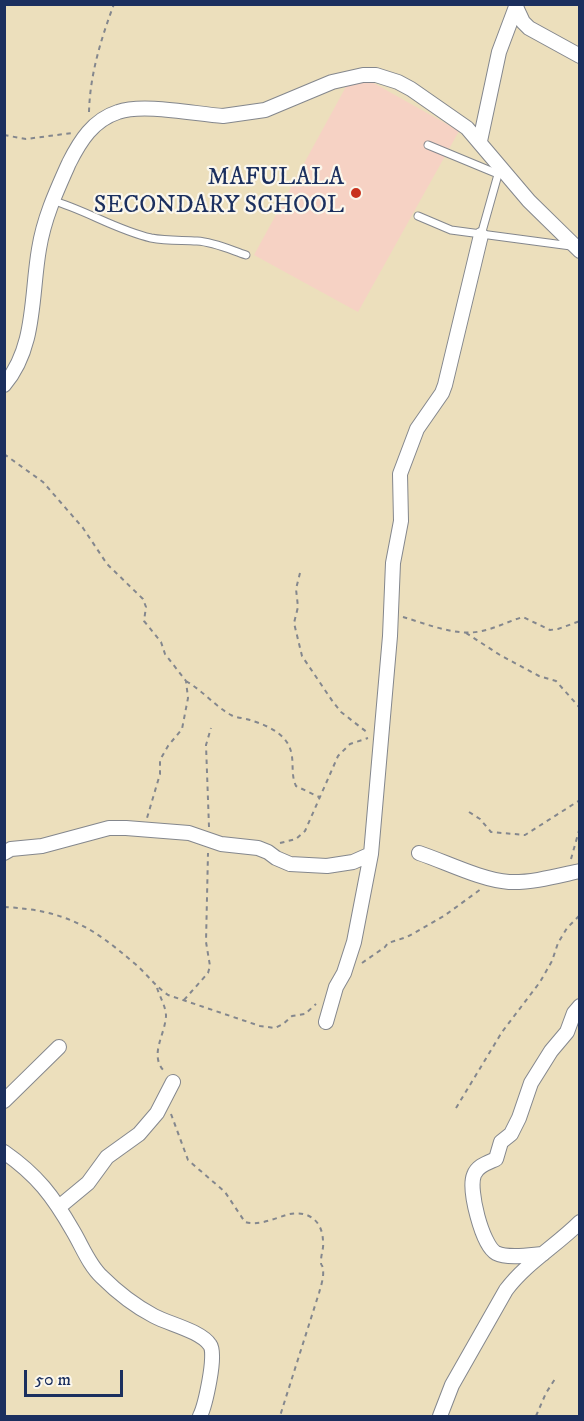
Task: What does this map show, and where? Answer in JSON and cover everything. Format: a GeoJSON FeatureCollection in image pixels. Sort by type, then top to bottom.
{"type":"FeatureCollection","features":[{"type":"Feature","properties":{"kind":"street"},"geometry":{"type":"LineString","coordinates":[[480,141],[499,52],[517,6]]}},
{"type":"Feature","properties":{"kind":"street"},"geometry":{"type":"LineString","coordinates":[[517,6],[523,22],[529,28],[579,56]]}},
{"type":"Feature","properties":{"kind":"street"},"geometry":{"type":"LineString","coordinates":[[4,385],[22,360],[39,249],[51,200],[78,145],[88,131],[118,112],[135,109],[223,116],[250,113],[277,106],[309,90],[332,82],[363,75],[376,75],[411,89],[459,122],[480,141],[499,170],[577,249]]}},
{"type":"Feature","properties":{"kind":"street"},"geometry":{"type":"LineString","coordinates":[[326,1022],[360,920],[371,854],[392,613],[393,562],[402,512],[400,474],[417,429],[445,385],[481,235]]}},
{"type":"Feature","properties":{"kind":"street"},"geometry":{"type":"LineString","coordinates":[[4,853],[11,849],[42,846],[109,828],[189,833],[208,840],[264,850],[285,863],[327,866],[353,862],[371,854]]}},
{"type":"Feature","properties":{"kind":"street"},"geometry":{"type":"LineString","coordinates":[[419,853],[496,880],[531,880],[573,872]]}},
{"type":"Feature","properties":{"kind":"street"},"geometry":{"type":"LineString","coordinates":[[543,1254],[511,1256],[497,1253],[489,1246],[477,1213],[472,1180],[474,1172],[480,1166],[496,1159],[501,1142],[511,1134],[519,1118],[531,1083],[551,1051],[567,1032],[573,1013],[579,1006]]}},
{"type":"Feature","properties":{"kind":"street"},"geometry":{"type":"LineString","coordinates":[[4,1101],[59,1047]]}},
{"type":"Feature","properties":{"kind":"street"},"geometry":{"type":"LineString","coordinates":[[59,1207],[88,1183],[107,1156],[140,1134],[166,1098],[173,1082]]}},
{"type":"Feature","properties":{"kind":"street"},"geometry":{"type":"LineString","coordinates":[[4,1152],[26,1167],[59,1207],[101,1276],[143,1310],[203,1338],[211,1346],[213,1353],[211,1368],[200,1416]]}},
{"type":"Feature","properties":{"kind":"street"},"geometry":{"type":"LineString","coordinates":[[440,1416],[452,1385],[478,1336],[516,1276],[562,1239],[579,1222]]}},
{"type":"Feature","properties":{"kind":"lane"},"geometry":{"type":"LineString","coordinates":[[428,145],[499,170],[481,235]]}},
{"type":"Feature","properties":{"kind":"lane"},"geometry":{"type":"LineString","coordinates":[[51,200],[71,206],[112,225],[149,237],[167,241],[200,241],[246,255]]}},
{"type":"Feature","properties":{"kind":"lane"},"geometry":{"type":"LineString","coordinates":[[418,216],[451,230],[577,249]]}},
{"type":"Feature","properties":{"kind":"path"},"geometry":{"type":"LineString","coordinates":[[4,135],[26,140],[88,131],[89,99],[100,41],[114,4]]}},
{"type":"Feature","properties":{"kind":"path"},"geometry":{"type":"LineString","coordinates":[[4,454],[43,482],[83,528],[107,564],[143,599],[146,607],[144,621],[161,642],[165,654],[186,681],[234,717],[248,720],[276,732],[286,742],[293,756],[291,777],[296,786],[319,797]]}},
{"type":"Feature","properties":{"kind":"path"},"geometry":{"type":"LineString","coordinates":[[264,850],[275,844],[289,842],[305,831],[341,752],[350,744],[371,738],[366,731],[341,712],[302,656],[294,623],[298,607],[296,589],[300,573]]}},
{"type":"Feature","properties":{"kind":"path"},"geometry":{"type":"LineString","coordinates":[[392,613],[435,627],[465,632],[480,632],[523,617],[550,630],[579,621]]}},
{"type":"Feature","properties":{"kind":"path"},"geometry":{"type":"LineString","coordinates":[[465,632],[500,655],[540,676],[556,681],[579,708]]}},
{"type":"Feature","properties":{"kind":"path"},"geometry":{"type":"LineString","coordinates":[[144,829],[160,774],[160,760],[182,729],[185,720],[188,698],[186,681]]}},
{"type":"Feature","properties":{"kind":"path"},"geometry":{"type":"LineString","coordinates":[[183,1000],[208,973],[210,966],[206,942],[208,840],[206,745],[211,728]]}},
{"type":"Feature","properties":{"kind":"path"},"geometry":{"type":"LineString","coordinates":[[469,812],[480,819],[491,832],[520,836],[579,800]]}},
{"type":"Feature","properties":{"kind":"path"},"geometry":{"type":"LineString","coordinates":[[573,872],[579,827]]}},
{"type":"Feature","properties":{"kind":"path"},"geometry":{"type":"LineString","coordinates":[[344,973],[385,947],[388,942],[407,937],[444,916],[496,880]]}},
{"type":"Feature","properties":{"kind":"path"},"geometry":{"type":"LineString","coordinates":[[4,907],[49,911],[97,933],[135,964],[157,988],[168,995],[260,1026],[275,1028],[284,1024],[292,1016],[305,1014],[336,987]]}},
{"type":"Feature","properties":{"kind":"path"},"geometry":{"type":"LineString","coordinates":[[456,1108],[502,1032],[540,982],[567,928],[579,915]]}},
{"type":"Feature","properties":{"kind":"path"},"geometry":{"type":"LineString","coordinates":[[157,988],[166,1019],[157,1057],[161,1069],[172,1077],[173,1082]]}},
{"type":"Feature","properties":{"kind":"path"},"geometry":{"type":"LineString","coordinates":[[166,1098],[188,1160],[225,1192],[245,1222],[250,1224],[288,1214],[310,1214],[314,1217],[324,1240],[321,1263],[324,1271],[319,1293],[280,1416]]}},
{"type":"Feature","properties":{"kind":"path"},"geometry":{"type":"LineString","coordinates":[[536,1416],[555,1379]]}},
{"type":"Feature","properties":{"kind":"shaded area","name":"MAFULALA SECONDARY SCHOOL"},"geometry":{"type":"Polygon","coordinates":[[[354,72],[459,131],[358,312],[254,255],[354,72]]]}},
{"type":"Feature","properties":{"kind":"place","name":"MAFULALA SECONDARY SCHOOL"},"geometry":{"type":"Point","coordinates":[356,193]}}]}
